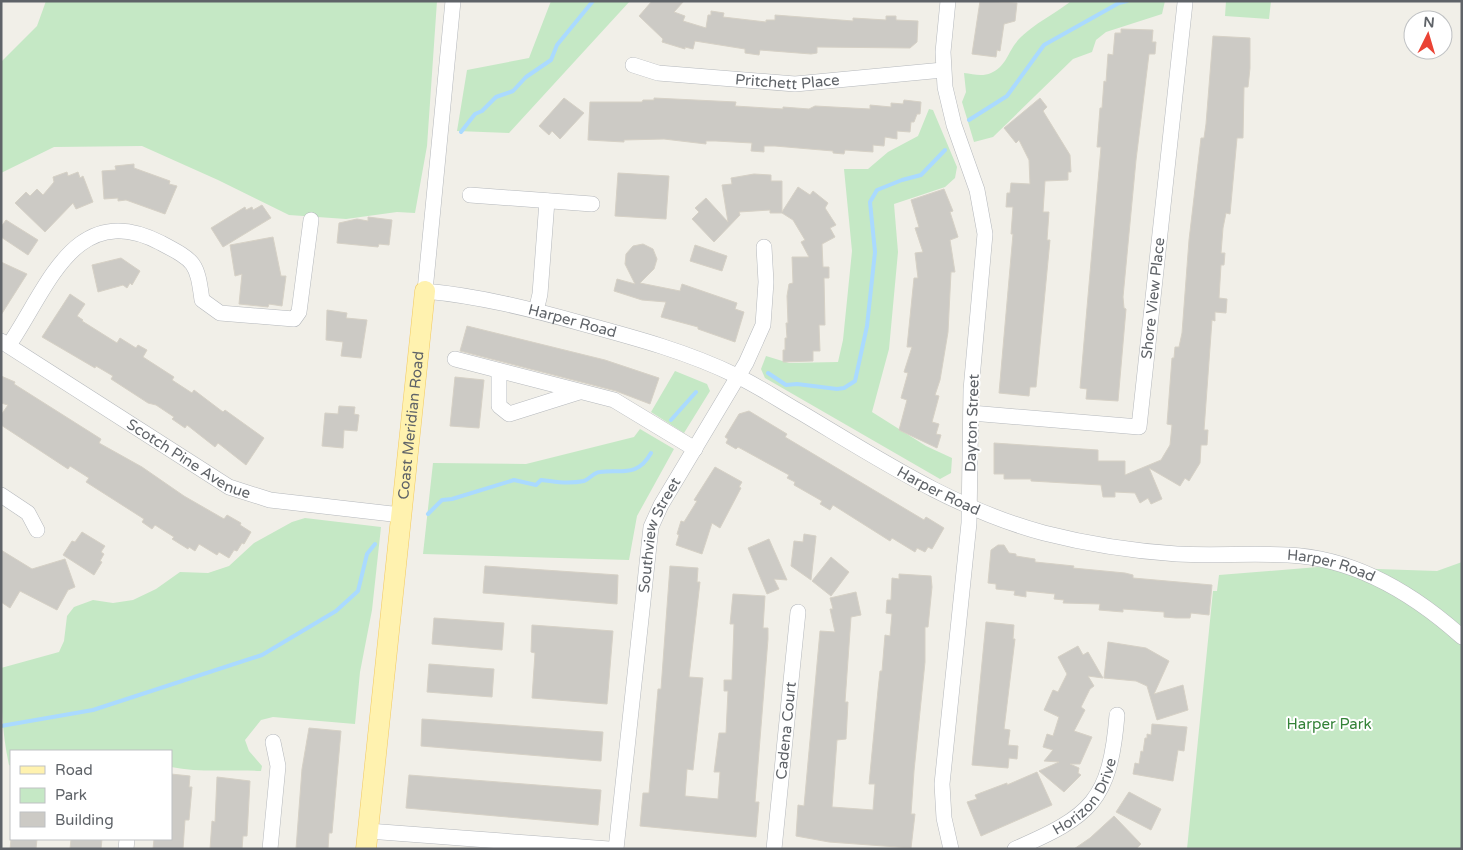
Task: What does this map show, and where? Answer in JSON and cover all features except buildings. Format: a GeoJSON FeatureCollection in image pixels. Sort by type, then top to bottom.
{"type":"FeatureCollection","features":[{"type":"Feature","properties":{"kind":"main road","name":"Coast Meridian Road"},"geometry":{"type":"LineString","coordinates":[[367,840],[425,291]]}},
{"type":"Feature","properties":{"kind":"street","name":"Coast Meridian Road"},"geometry":{"type":"LineString","coordinates":[[425,291],[453,1]]}},
{"type":"Feature","properties":{"kind":"street","name":"Dayton Street"},"geometry":{"type":"LineString","coordinates":[[948,1],[942,70],[951,116],[977,190],[985,234],[971,413],[968,507],[942,784],[944,818],[951,849]]}},
{"type":"Feature","properties":{"kind":"street","name":"Shore View Place"},"geometry":{"type":"LineString","coordinates":[[971,413],[1138,427],[1185,3]]}},
{"type":"Feature","properties":{"kind":"street","name":"Pritchett Place"},"geometry":{"type":"LineString","coordinates":[[633,65],[658,73],[795,84],[942,70]]}},
{"type":"Feature","properties":{"kind":"street"},"geometry":{"type":"LineString","coordinates":[[470,195],[592,204]]}},
{"type":"Feature","properties":{"kind":"street"},"geometry":{"type":"LineString","coordinates":[[536,311],[546,201]]}},
{"type":"Feature","properties":{"kind":"street"},"geometry":{"type":"LineString","coordinates":[[5,343],[65,257],[81,242],[105,232],[136,232],[184,256],[196,269],[202,300],[220,314],[294,319],[299,312],[311,220]]}},
{"type":"Feature","properties":{"kind":"street","name":"Southview Street"},"geometry":{"type":"LineString","coordinates":[[616,849],[649,534],[658,511],[739,377],[763,325],[766,282],[764,247]]}},
{"type":"Feature","properties":{"kind":"street","name":"Harper Road"},"geometry":{"type":"LineString","coordinates":[[425,291],[473,296],[657,344],[739,377],[913,480],[968,507],[1020,526],[1099,545],[1178,554],[1288,554],[1324,560],[1363,572],[1398,588],[1437,615],[1462,637]]}},
{"type":"Feature","properties":{"kind":"street","name":"Scotch Pine Avenue"},"geometry":{"type":"LineString","coordinates":[[5,343],[229,487],[270,500],[401,514]]}},
{"type":"Feature","properties":{"kind":"street"},"geometry":{"type":"LineString","coordinates":[[455,359],[614,400],[695,449]]}},
{"type":"Feature","properties":{"kind":"street"},"geometry":{"type":"LineString","coordinates":[[500,371],[499,406],[509,414],[579,392]]}},
{"type":"Feature","properties":{"kind":"street"},"geometry":{"type":"LineString","coordinates":[[1,495],[28,513],[37,530]]}},
{"type":"Feature","properties":{"kind":"street","name":"Cadena Court"},"geometry":{"type":"LineString","coordinates":[[774,849],[798,612]]}},
{"type":"Feature","properties":{"kind":"street","name":"Horizon Drive"},"geometry":{"type":"LineString","coordinates":[[1015,849],[1066,825],[1092,801],[1102,787],[1110,769],[1117,715]]}},
{"type":"Feature","properties":{"kind":"street"},"geometry":{"type":"LineString","coordinates":[[270,849],[278,766],[273,742]]}},
{"type":"Feature","properties":{"kind":"street"},"geometry":{"type":"LineString","coordinates":[[367,840],[610,849]]}},
{"type":"Feature","properties":{"kind":"green space"},"geometry":{"type":"Polygon","coordinates":[[[46,1],[437,1],[427,146],[415,213],[397,212],[346,219],[289,215],[218,180],[142,146],[54,147],[1,173],[1,62],[37,26],[46,1]]]}},
{"type":"Feature","properties":{"kind":"green space"},"geometry":{"type":"Polygon","coordinates":[[[551,1],[630,1],[509,133],[457,131],[467,70],[529,58],[551,1]]]}},
{"type":"Feature","properties":{"kind":"green space"},"geometry":{"type":"Polygon","coordinates":[[[1071,1],[1165,1],[1162,14],[1106,32],[1096,40],[1092,52],[1073,59],[993,137],[974,142],[962,102],[966,92],[964,73],[984,75],[996,70],[1003,64],[1020,38],[1071,1]]]}},
{"type":"Feature","properties":{"kind":"green space"},"geometry":{"type":"Polygon","coordinates":[[[1226,1],[1271,1],[1269,19],[1225,16],[1226,1]]]}},
{"type":"Feature","properties":{"kind":"green space"},"geometry":{"type":"Polygon","coordinates":[[[929,109],[933,110],[957,167],[955,178],[945,187],[894,204],[898,252],[889,349],[872,412],[926,446],[952,458],[951,473],[940,479],[765,378],[761,369],[766,356],[789,363],[838,362],[843,340],[852,251],[844,169],[868,169],[888,152],[918,136],[929,109]]]}},
{"type":"Feature","properties":{"kind":"green space"},"geometry":{"type":"Polygon","coordinates":[[[675,371],[707,384],[710,391],[684,433],[651,412],[675,371]]]}},
{"type":"Feature","properties":{"kind":"green space"},"geometry":{"type":"Polygon","coordinates":[[[640,429],[674,449],[637,516],[629,560],[423,554],[433,463],[526,464],[634,437],[640,429]]]}},
{"type":"Feature","properties":{"kind":"green space"},"geometry":{"type":"Polygon","coordinates":[[[305,518],[381,527],[372,610],[360,672],[355,724],[273,717],[261,720],[245,740],[249,751],[262,766],[261,771],[193,770],[172,767],[172,750],[10,750],[9,765],[2,717],[1,668],[59,652],[64,641],[67,616],[74,607],[93,600],[113,603],[133,600],[156,589],[180,572],[208,573],[229,566],[254,543],[292,522],[305,518]]]}},
{"type":"Feature","properties":{"kind":"green space","name":"Harper Park"},"geometry":{"type":"Polygon","coordinates":[[[1462,562],[1462,849],[1187,849],[1213,591],[1217,591],[1219,575],[1318,567],[1437,571],[1462,562]]]}},
{"type":"Feature","properties":{"kind":"waterway"},"geometry":{"type":"LineString","coordinates":[[461,132],[475,114],[482,111],[496,97],[513,91],[526,77],[551,60],[557,45],[593,1]]}},
{"type":"Feature","properties":{"kind":"waterway"},"geometry":{"type":"LineString","coordinates":[[969,120],[1007,96],[1044,45],[1119,3],[1127,1]]}},
{"type":"Feature","properties":{"kind":"waterway"},"geometry":{"type":"LineString","coordinates":[[768,373],[786,385],[797,384],[837,389],[844,388],[855,381],[867,326],[875,252],[870,202],[877,190],[921,175],[945,150]]}},
{"type":"Feature","properties":{"kind":"waterway"},"geometry":{"type":"LineString","coordinates":[[671,420],[696,392]]}},
{"type":"Feature","properties":{"kind":"waterway"},"geometry":{"type":"LineString","coordinates":[[428,514],[442,500],[452,499],[514,480],[536,485],[541,480],[557,482],[584,481],[598,472],[628,471],[640,466],[651,453]]}},
{"type":"Feature","properties":{"kind":"waterway"},"geometry":{"type":"LineString","coordinates":[[1,726],[93,710],[262,655],[336,611],[358,591],[367,554],[375,544]]}}]}
